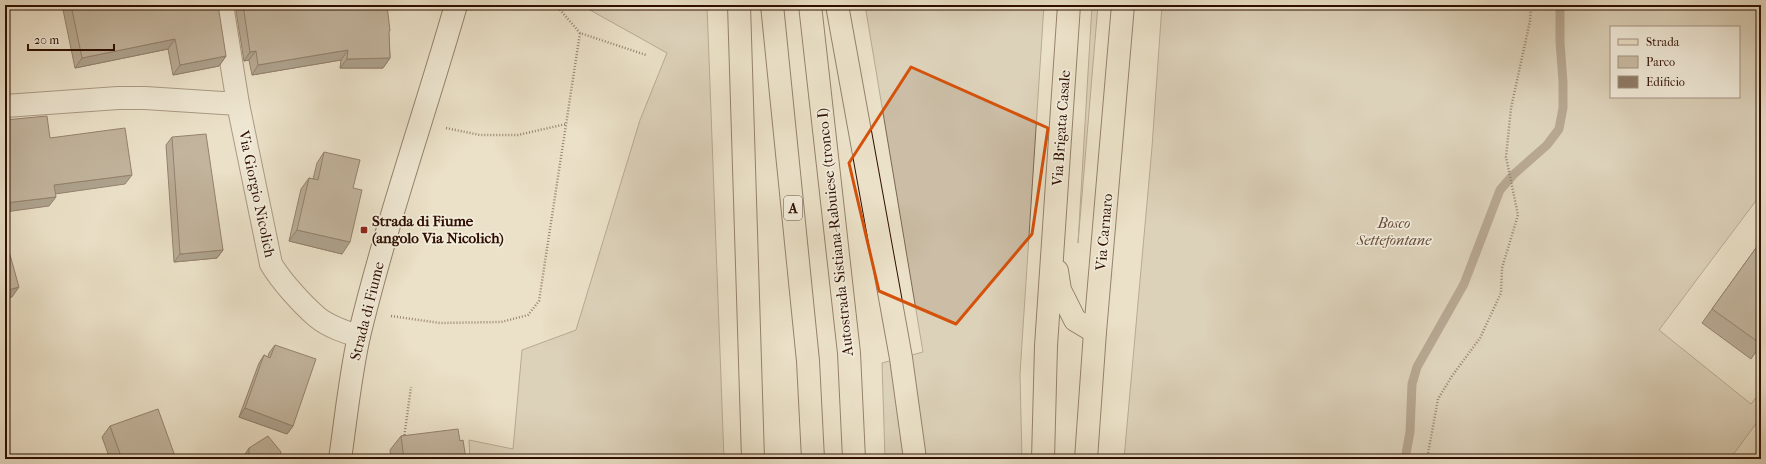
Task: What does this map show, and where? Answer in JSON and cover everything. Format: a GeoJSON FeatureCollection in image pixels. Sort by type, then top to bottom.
{"type":"FeatureCollection","features":[{"type":"Feature","properties":{"kind":"main road"},"geometry":{"type":"LineString","coordinates":[[739,5],[753,459]]}},
{"type":"Feature","properties":{"kind":"main road","name":"A"},"geometry":{"type":"LineString","coordinates":[[772,5],[808,361],[813,459]]}},
{"type":"Feature","properties":{"kind":"main road","name":"Autostrada Sistiana-Rabuiese (tronco I)"},"geometry":{"type":"LineString","coordinates":[[810,5],[849,353],[854,459]]}},
{"type":"Feature","properties":{"kind":"main road"},"geometry":{"type":"LineString","coordinates":[[837,5],[901,358],[915,459]]}},
{"type":"Feature","properties":{"kind":"main road","name":"Via Brigata Casale"},"geometry":{"type":"LineString","coordinates":[[1053,250],[1069,5]]}},
{"type":"Feature","properties":{"kind":"main road","name":"Via Carnaro"},"geometry":{"type":"LineString","coordinates":[[1086,459],[1095,332],[1123,5]]}},
{"type":"Feature","properties":{"kind":"main road"},"geometry":{"type":"LineString","coordinates":[[1053,250],[1060,290],[1075,320],[1095,332]]}},
{"type":"Feature","properties":{"kind":"main road"},"geometry":{"type":"LineString","coordinates":[[1043,459],[1046,346],[1053,250]]}},
{"type":"Feature","properties":{"kind":"street","name":"Via Giorgio Nicolich"},"geometry":{"type":"LineString","coordinates":[[222,5],[238,104],[271,264],[278,276],[318,318],[338,329],[359,336]]}},
{"type":"Feature","properties":{"kind":"street","name":"Strada di Fiume"},"geometry":{"type":"LineString","coordinates":[[340,459],[350,381],[359,336],[385,238],[420,123],[453,6]]}},
{"type":"Feature","properties":{"kind":"street"},"geometry":{"type":"LineString","coordinates":[[5,106],[118,98],[145,98],[238,104]]}},
{"type":"Feature","properties":{"kind":"path"},"geometry":{"type":"LineString","coordinates":[[556,5],[580,34],[646,55]]}},
{"type":"Feature","properties":{"kind":"path"},"geometry":{"type":"LineString","coordinates":[[1428,459],[1438,399],[1452,376],[1480,338],[1501,293],[1502,268],[1518,215],[1506,157],[1511,108],[1530,21],[1531,5]]}},
{"type":"Feature","properties":{"kind":"path"},"geometry":{"type":"LineString","coordinates":[[366,312],[440,323],[500,322],[528,315],[539,301],[580,34]]}},
{"type":"Feature","properties":{"kind":"path"},"geometry":{"type":"LineString","coordinates":[[420,123],[480,135],[518,135],[566,124]]}},
{"type":"Feature","properties":{"kind":"path"},"geometry":{"type":"LineString","coordinates":[[403,444],[411,387]]}},
{"type":"Feature","properties":{"kind":"highlighted area"},"geometry":{"type":"Polygon","coordinates":[[[911,67],[1048,128],[1032,234],[956,324],[879,291],[849,163],[911,67]]]}},
{"type":"Feature","properties":{"kind":"green space"},"geometry":{"type":"Polygon","coordinates":[[[581,5],[707,5],[724,459],[470,459],[469,440],[513,449],[522,350],[576,330],[640,120],[667,53],[581,5]]]}},
{"type":"Feature","properties":{"kind":"green space"},"geometry":{"type":"Polygon","coordinates":[[[865,5],[1044,5],[1020,374],[1022,459],[885,459],[882,363],[923,352],[865,5]]]}},
{"type":"Feature","properties":{"kind":"green space"},"geometry":{"type":"Polygon","coordinates":[[[1092,5],[1098,5],[1078,243],[1092,5]]]}},
{"type":"Feature","properties":{"kind":"green space","name":"Bosco Settefontane"},"geometry":{"type":"Polygon","coordinates":[[[1162,5],[1761,5],[1761,194],[1659,330],[1751,404],[1761,391],[1761,417],[1730,459],[1124,459],[1152,147],[1162,5]]]}},
{"type":"Feature","properties":{"kind":"building"},"geometry":{"type":"Polygon","coordinates":[[[71,5],[138,5],[138,7],[149,5],[218,5],[226,56],[180,65],[175,39],[82,58],[71,5]]]}},
{"type":"Feature","properties":{"kind":"building"},"geometry":{"type":"Polygon","coordinates":[[[243,5],[387,5],[390,31],[390,58],[347,59],[348,50],[258,65],[256,51],[250,52],[243,5]]]}},
{"type":"Feature","properties":{"kind":"building"},"geometry":{"type":"Polygon","coordinates":[[[47,116],[50,138],[125,128],[132,175],[54,185],[56,197],[5,203],[5,120],[47,116]]]}},
{"type":"Feature","properties":{"kind":"building"},"geometry":{"type":"Polygon","coordinates":[[[206,134],[223,250],[180,254],[172,137],[206,134]]]}},
{"type":"Feature","properties":{"kind":"building"},"geometry":{"type":"Polygon","coordinates":[[[324,152],[360,160],[353,188],[362,190],[350,242],[297,230],[309,178],[318,180],[324,152]]]}},
{"type":"Feature","properties":{"kind":"building"},"geometry":{"type":"Polygon","coordinates":[[[5,237],[19,287],[5,291],[5,237]]]}},
{"type":"Feature","properties":{"kind":"building"},"geometry":{"type":"Polygon","coordinates":[[[1761,241],[1761,344],[1712,309],[1761,241]]]}},
{"type":"Feature","properties":{"kind":"building"},"geometry":{"type":"Polygon","coordinates":[[[275,345],[316,359],[293,426],[245,408],[264,355],[270,358],[275,345]]]}},
{"type":"Feature","properties":{"kind":"building"},"geometry":{"type":"Polygon","coordinates":[[[158,409],[176,459],[122,459],[110,426],[158,409]]]}},
{"type":"Feature","properties":{"kind":"building"},"geometry":{"type":"Polygon","coordinates":[[[458,429],[460,441],[463,440],[466,459],[404,459],[401,436],[458,429]]]}},
{"type":"Feature","properties":{"kind":"building"},"geometry":{"type":"Polygon","coordinates":[[[268,436],[281,452],[281,459],[243,459],[249,455],[249,448],[268,436]]]}},
{"type":"Feature","properties":{"kind":"waterway"},"geometry":{"type":"LineString","coordinates":[[1405,459],[1410,432],[1412,384],[1417,367],[1464,284],[1500,190],[1513,175],[1547,145],[1559,129],[1563,108],[1560,5]]}},
{"type":"Feature","properties":{"kind":"place","name":"Strada di Fiume (angolo Via Nicolich)"},"geometry":{"type":"Point","coordinates":[364,230]}}]}
